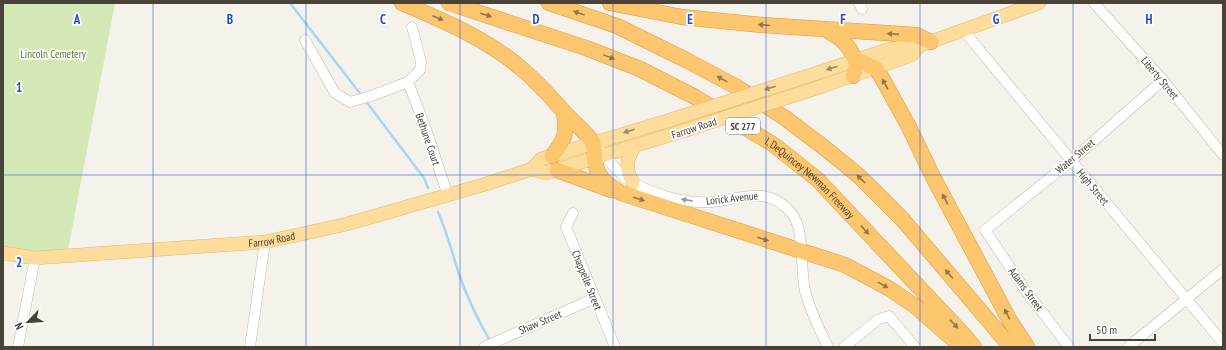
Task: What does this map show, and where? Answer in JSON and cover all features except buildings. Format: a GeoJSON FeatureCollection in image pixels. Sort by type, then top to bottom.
{"type":"FeatureCollection","features":[{"type":"Feature","properties":{"kind":"highway"},"geometry":{"type":"LineString","coordinates":[[402,3],[449,23],[498,51],[521,68],[540,85],[593,143],[600,157],[595,166],[600,176],[608,185],[621,194]]}},
{"type":"Feature","properties":{"kind":"highway","name":"I. DeQuincey Newman Freeway"},"geometry":{"type":"LineString","coordinates":[[449,3],[586,48],[640,70],[695,97],[774,145],[817,179],[974,347]]}},
{"type":"Feature","properties":{"kind":"highway","name":"SC 277"},"geometry":{"type":"LineString","coordinates":[[548,3],[617,26],[686,60],[735,86],[790,122],[826,148],[859,176],[903,220],[1011,347]]}},
{"type":"Feature","properties":{"kind":"highway"},"geometry":{"type":"LineString","coordinates":[[610,3],[682,17],[916,35],[925,44]]}},
{"type":"Feature","properties":{"kind":"highway"},"geometry":{"type":"LineString","coordinates":[[827,29],[841,38],[849,48],[856,61],[853,76]]}},
{"type":"Feature","properties":{"kind":"highway"},"geometry":{"type":"LineString","coordinates":[[856,61],[875,68],[909,127],[933,177],[1010,320],[1027,347]]}},
{"type":"Feature","properties":{"kind":"highway"},"geometry":{"type":"LineString","coordinates":[[552,156],[561,144],[565,135],[564,112]]}},
{"type":"Feature","properties":{"kind":"highway"},"geometry":{"type":"LineString","coordinates":[[557,170],[621,194],[845,265],[890,289],[915,306],[962,347]]}},
{"type":"Feature","properties":{"kind":"main road","name":"Farrow Road"},"geometry":{"type":"LineString","coordinates":[[3,253],[34,258],[265,242],[347,224],[448,196],[532,169],[541,159],[909,45],[925,44],[1039,3]]}},
{"type":"Feature","properties":{"kind":"main road","name":"Farrow Road"},"geometry":{"type":"LineString","coordinates":[[532,169],[546,173],[683,131],[823,86],[912,55],[925,44]]}},
{"type":"Feature","properties":{"kind":"main road"},"geometry":{"type":"LineString","coordinates":[[633,183],[627,167],[631,153],[635,146]]}},
{"type":"Feature","properties":{"kind":"street","name":"Liberty Street"},"geometry":{"type":"LineString","coordinates":[[1094,3],[1163,80],[1223,155]]}},
{"type":"Feature","properties":{"kind":"street"},"geometry":{"type":"LineString","coordinates":[[305,40],[335,93],[350,102],[408,82],[420,70],[421,62],[412,27]]}},
{"type":"Feature","properties":{"kind":"street","name":"High Street"},"geometry":{"type":"LineString","coordinates":[[963,30],[1223,343]]}},
{"type":"Feature","properties":{"kind":"street","name":"Water Street"},"geometry":{"type":"LineString","coordinates":[[985,230],[1071,161],[1163,80]]}},
{"type":"Feature","properties":{"kind":"street","name":"Bethune Court"},"geometry":{"type":"LineString","coordinates":[[408,82],[426,129],[448,196]]}},
{"type":"Feature","properties":{"kind":"street","name":"Lorick Avenue"},"geometry":{"type":"LineString","coordinates":[[600,157],[633,183],[672,198],[709,202],[758,194],[769,196],[782,203],[793,214],[798,223],[805,290],[814,320],[828,347]]}},
{"type":"Feature","properties":{"kind":"street","name":"Chappelle Street"},"geometry":{"type":"LineString","coordinates":[[573,213],[566,227],[615,347]]}},
{"type":"Feature","properties":{"kind":"street","name":"Adams Street"},"geometry":{"type":"LineString","coordinates":[[985,230],[1026,292],[1069,347]]}},
{"type":"Feature","properties":{"kind":"street"},"geometry":{"type":"LineString","coordinates":[[250,347],[265,242]]}},
{"type":"Feature","properties":{"kind":"street"},"geometry":{"type":"LineString","coordinates":[[18,347],[34,258]]}},
{"type":"Feature","properties":{"kind":"street"},"geometry":{"type":"LineString","coordinates":[[1128,347],[1223,269]]}},
{"type":"Feature","properties":{"kind":"street","name":"Shaw Street"},"geometry":{"type":"LineString","coordinates":[[485,346],[595,298]]}},
{"type":"Feature","properties":{"kind":"street"},"geometry":{"type":"LineString","coordinates":[[844,347],[879,318],[889,316],[915,347]]}},
{"type":"Feature","properties":{"kind":"green space","name":"Lincoln Cemetery"},"geometry":{"type":"Polygon","coordinates":[[[3,3],[115,3],[67,255],[3,253],[3,3]]]}},
{"type":"Feature","properties":{"kind":"waterway"},"geometry":{"type":"LineString","coordinates":[[290,3],[362,96]]}},
{"type":"Feature","properties":{"kind":"waterway"},"geometry":{"type":"LineString","coordinates":[[365,100],[424,178],[428,188]]}},
{"type":"Feature","properties":{"kind":"waterway"},"geometry":{"type":"LineString","coordinates":[[438,212],[459,274],[477,317],[490,341]]}}]}
